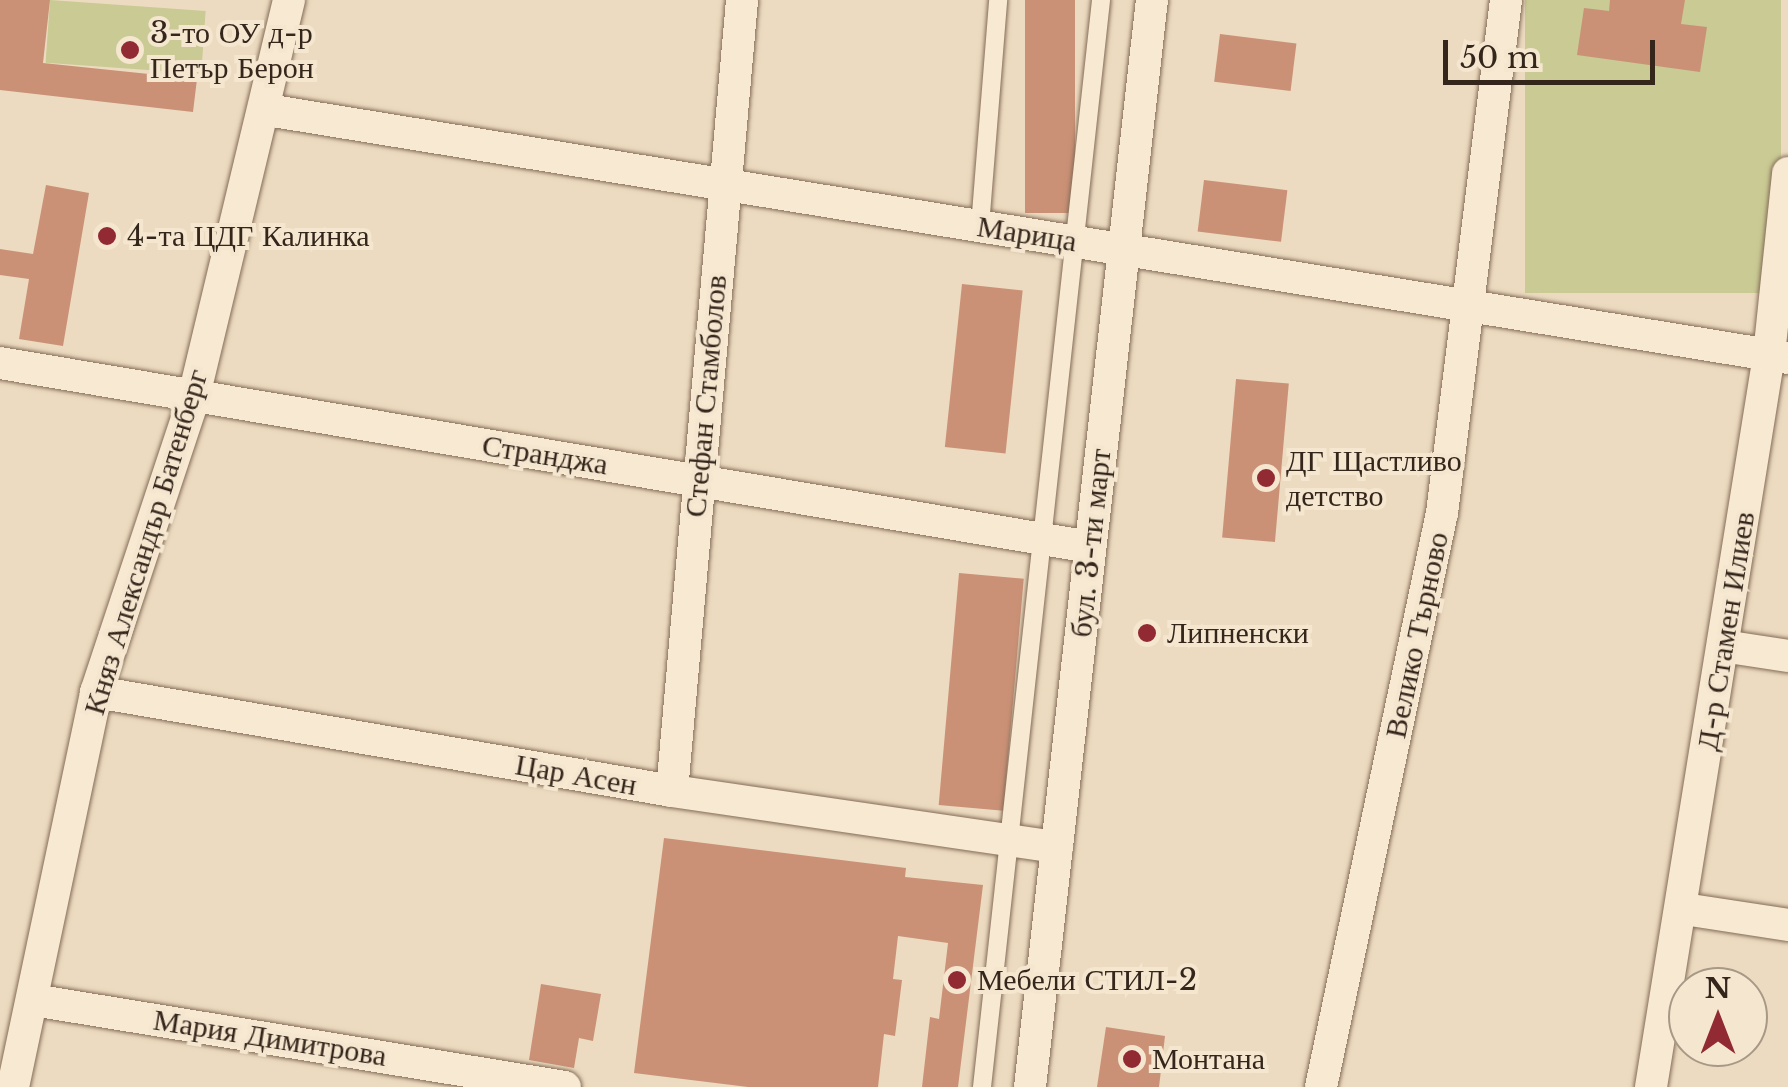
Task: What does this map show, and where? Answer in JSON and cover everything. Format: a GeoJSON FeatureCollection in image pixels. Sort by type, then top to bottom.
{"type":"FeatureCollection","features":[{"type":"Feature","properties":{"kind":"street","name":"Княз Александър Батенберг"},"geometry":{"type":"LineString","coordinates":[[13,1087],[96,692],[193,400],[267,110],[289,0]]}},
{"type":"Feature","properties":{"kind":"street","name":"Стефан Стамболов"},"geometry":{"type":"LineString","coordinates":[[672,791],[742,0]]}},
{"type":"Feature","properties":{"kind":"street","name":"бул. 3-ти март"},"geometry":{"type":"LineString","coordinates":[[1030,1087],[1152,0]]}},
{"type":"Feature","properties":{"kind":"street","name":"Велико Търново"},"geometry":{"type":"LineString","coordinates":[[1320,1087],[1442,513],[1506,0]]}},
{"type":"Feature","properties":{"kind":"street","name":"Марица"},"geometry":{"type":"LineString","coordinates":[[267,110],[1779,356]]}},
{"type":"Feature","properties":{"kind":"street","name":"Д-р Стамен Илиев"},"geometry":{"type":"LineString","coordinates":[[1651,1087],[1684,910],[1723,646],[1779,356],[1788,174]]}},
{"type":"Feature","properties":{"kind":"street","name":"Странджа"},"geometry":{"type":"LineString","coordinates":[[0,363],[193,400],[699,479],[1090,547]]}},
{"type":"Feature","properties":{"kind":"street"},"geometry":{"type":"LineString","coordinates":[[1723,646],[1788,656]]}},
{"type":"Feature","properties":{"kind":"street","name":"Цар Асен"},"geometry":{"type":"LineString","coordinates":[[96,692],[672,791],[1057,847]]}},
{"type":"Feature","properties":{"kind":"street"},"geometry":{"type":"LineString","coordinates":[[1684,910],[1788,925]]}},
{"type":"Feature","properties":{"kind":"street","name":"Мария Димитрова"},"geometry":{"type":"LineString","coordinates":[[33,1000],[565,1087]]}},
{"type":"Feature","properties":{"kind":"lane"},"geometry":{"type":"LineString","coordinates":[[980,226],[998,0]]}},
{"type":"Feature","properties":{"kind":"lane"},"geometry":{"type":"LineString","coordinates":[[982,1087],[1102,0]]}},
{"type":"Feature","properties":{"kind":"green space"},"geometry":{"type":"Polygon","coordinates":[[[50,0],[206,11],[201,74],[46,63],[50,0]]]}},
{"type":"Feature","properties":{"kind":"green space"},"geometry":{"type":"Polygon","coordinates":[[[1525,0],[1781,0],[1781,293],[1525,293],[1525,0]]]}},
{"type":"Feature","properties":{"kind":"building"},"geometry":{"type":"Polygon","coordinates":[[[0,0],[50,0],[43,63],[197,79],[193,112],[0,90],[0,0]]]}},
{"type":"Feature","properties":{"kind":"building"},"geometry":{"type":"Polygon","coordinates":[[[1025,0],[1075,0],[1075,213],[1025,213],[1025,0]]]}},
{"type":"Feature","properties":{"kind":"building"},"geometry":{"type":"Polygon","coordinates":[[[1610,0],[1685,0],[1681,24],[1707,27],[1700,72],[1577,55],[1584,8],[1609,11],[1610,0]]]}},
{"type":"Feature","properties":{"kind":"building"},"geometry":{"type":"Polygon","coordinates":[[[1220,34],[1296,43],[1291,91],[1214,82],[1220,34]]]}},
{"type":"Feature","properties":{"kind":"building"},"geometry":{"type":"Polygon","coordinates":[[[1204,180],[1287,190],[1281,242],[1198,232],[1204,180]]]}},
{"type":"Feature","properties":{"kind":"building"},"geometry":{"type":"Polygon","coordinates":[[[46,185],[89,193],[63,346],[19,339],[29,279],[0,275],[0,249],[33,254],[46,185]]]}},
{"type":"Feature","properties":{"kind":"building"},"geometry":{"type":"Polygon","coordinates":[[[962,284],[1023,290],[1006,453],[945,447],[962,284]]]}},
{"type":"Feature","properties":{"kind":"building"},"geometry":{"type":"Polygon","coordinates":[[[1236,379],[1289,384],[1275,542],[1222,537],[1236,379]]]}},
{"type":"Feature","properties":{"kind":"building"},"geometry":{"type":"Polygon","coordinates":[[[959,573],[1024,579],[1003,811],[939,805],[959,573]]]}},
{"type":"Feature","properties":{"kind":"building"},"geometry":{"type":"Polygon","coordinates":[[[664,838],[906,868],[905,877],[983,885],[958,1087],[922,1087],[930,1017],[939,1019],[948,943],[898,936],[893,979],[902,980],[895,1036],[884,1034],[878,1087],[748,1087],[634,1073],[664,838]]]}},
{"type":"Feature","properties":{"kind":"building"},"geometry":{"type":"Polygon","coordinates":[[[541,984],[601,994],[593,1041],[579,1038],[574,1068],[529,1060],[541,984]]]}},
{"type":"Feature","properties":{"kind":"building","name":"Монтана"},"geometry":{"type":"Polygon","coordinates":[[[1106,1027],[1165,1036],[1159,1087],[1097,1087],[1106,1027]]]}},
{"type":"Feature","properties":{"kind":"place","name":"3-то ОУ д-р Петър Берон"},"geometry":{"type":"Point","coordinates":[130,50]}},
{"type":"Feature","properties":{"kind":"place","name":"4-та ЦДГ Калинка"},"geometry":{"type":"Point","coordinates":[107,236]}},
{"type":"Feature","properties":{"kind":"place","name":"ДГ Щастливо детство"},"geometry":{"type":"Point","coordinates":[1266,478]}},
{"type":"Feature","properties":{"kind":"place","name":"Липненски"},"geometry":{"type":"Point","coordinates":[1147,633]}},
{"type":"Feature","properties":{"kind":"place","name":"Мебели СТИЛ-2"},"geometry":{"type":"Point","coordinates":[957,980]}},
{"type":"Feature","properties":{"kind":"place","name":"Монтана"},"geometry":{"type":"Point","coordinates":[1132,1059]}}]}
